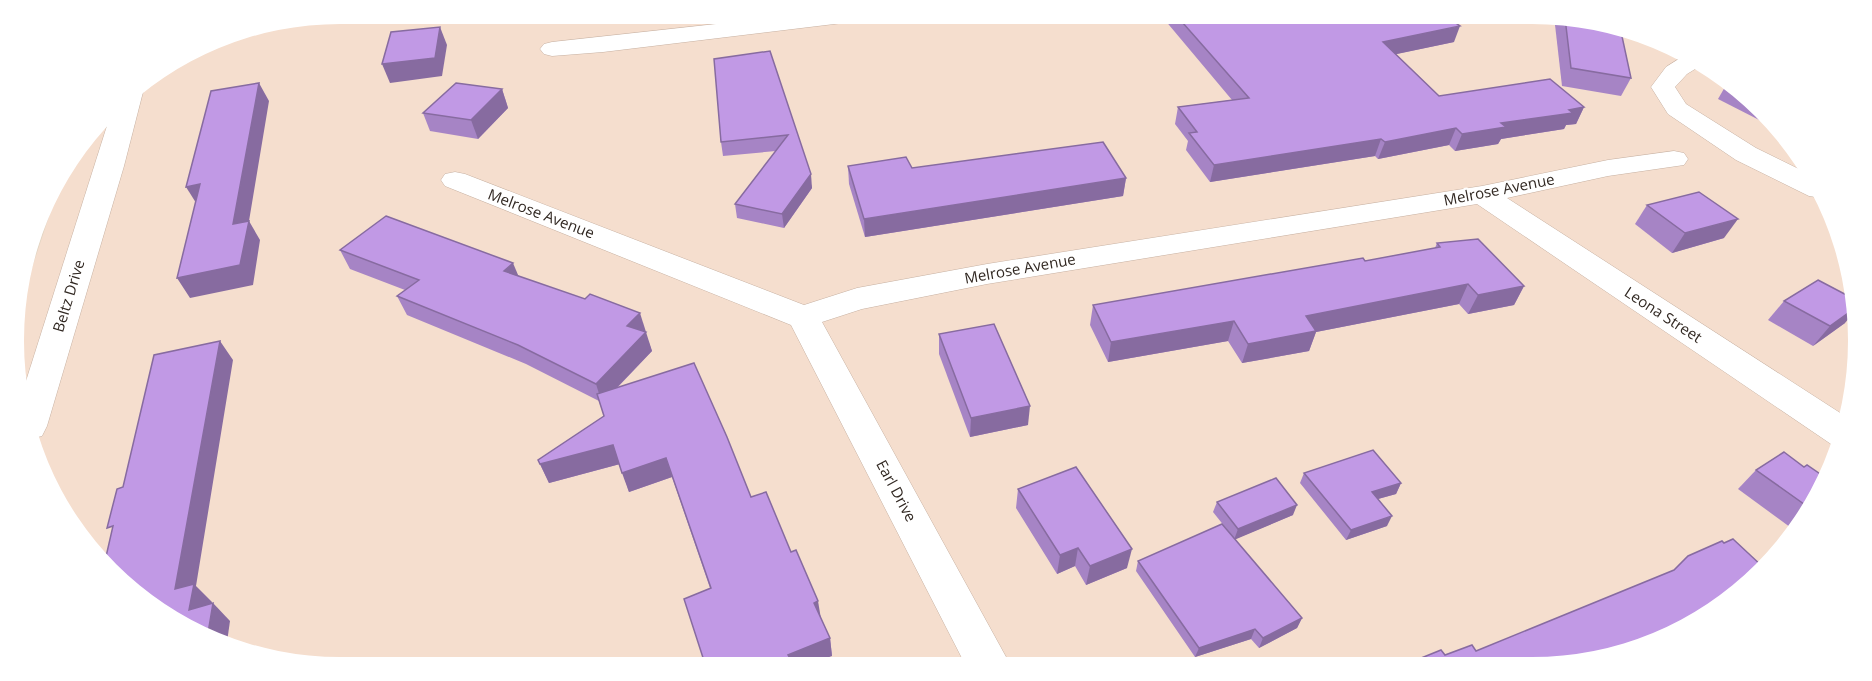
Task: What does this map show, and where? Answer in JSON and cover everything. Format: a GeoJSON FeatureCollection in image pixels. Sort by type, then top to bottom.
{"type":"FeatureCollection","features":[{"type":"Feature","properties":{"kind":"street"},"geometry":{"type":"LineString","coordinates":[[552,49],[777,24]]}},
{"type":"Feature","properties":{"kind":"street"},"geometry":{"type":"LineString","coordinates":[[1685,64],[1671,75],[1662,87],[1677,109],[1746,154],[1807,184]]}},
{"type":"Feature","properties":{"kind":"street","name":"Beltz Drive"},"geometry":{"type":"LineString","coordinates":[[33,414],[110,166],[125,109]]}},
{"type":"Feature","properties":{"kind":"street","name":"Melrose Avenue"},"geometry":{"type":"LineString","coordinates":[[455,180],[803,317],[857,300],[999,272],[1482,195],[1608,168],[1674,159]]}},
{"type":"Feature","properties":{"kind":"street","name":"Leona Street"},"geometry":{"type":"LineString","coordinates":[[1482,195],[1835,428]]}},
{"type":"Feature","properties":{"kind":"street","name":"Earl Drive"},"geometry":{"type":"LineString","coordinates":[[803,317],[984,657]]}},
{"type":"Feature","properties":{"kind":"building"},"geometry":{"type":"Polygon","coordinates":[[[1184,24],[1457,24],[1460,26],[1383,42],[1439,96],[1550,79],[1584,107],[1569,110],[1573,113],[1501,123],[1506,127],[1462,134],[1456,128],[1385,142],[1381,139],[1214,165],[1189,133],[1197,132],[1178,107],[1249,98],[1184,24]]]}},
{"type":"Feature","properties":{"kind":"building"},"geometry":{"type":"Polygon","coordinates":[[[1566,26],[1622,38],[1631,78],[1571,68],[1566,26]]]}},
{"type":"Feature","properties":{"kind":"building"},"geometry":{"type":"Polygon","coordinates":[[[440,27],[435,58],[382,64],[391,32],[440,27]]]}},
{"type":"Feature","properties":{"kind":"building"},"geometry":{"type":"Polygon","coordinates":[[[770,51],[811,174],[782,214],[735,204],[788,135],[721,142],[714,59],[770,51]]]}},
{"type":"Feature","properties":{"kind":"building"},"geometry":{"type":"Polygon","coordinates":[[[259,83],[233,224],[249,221],[240,265],[177,278],[200,184],[186,187],[211,91],[259,83]]]}},
{"type":"Feature","properties":{"kind":"building"},"geometry":{"type":"Polygon","coordinates":[[[456,83],[502,89],[471,120],[423,113],[456,83]]]}},
{"type":"Feature","properties":{"kind":"building"},"geometry":{"type":"Polygon","coordinates":[[[1103,142],[1126,178],[864,219],[848,166],[906,157],[912,168],[1103,142]]]}},
{"type":"Feature","properties":{"kind":"building"},"geometry":{"type":"Polygon","coordinates":[[[1699,192],[1738,219],[1685,233],[1647,205],[1699,192]]]}},
{"type":"Feature","properties":{"kind":"building"},"geometry":{"type":"Polygon","coordinates":[[[386,216],[513,263],[504,271],[585,299],[590,294],[640,313],[627,326],[646,332],[596,384],[518,345],[397,296],[419,280],[340,250],[386,216]]]}},
{"type":"Feature","properties":{"kind":"building"},"geometry":{"type":"Polygon","coordinates":[[[1478,239],[1524,286],[1478,295],[1468,284],[1306,316],[1316,331],[1248,344],[1234,321],[1111,342],[1093,305],[1363,258],[1365,261],[1440,247],[1437,243],[1478,239]]]}},
{"type":"Feature","properties":{"kind":"building"},"geometry":{"type":"Polygon","coordinates":[[[1818,280],[1844,294],[1846,314],[1830,326],[1784,301],[1818,280]]]}},
{"type":"Feature","properties":{"kind":"building"},"geometry":{"type":"Polygon","coordinates":[[[994,324],[1030,406],[971,418],[939,334],[994,324]]]}},
{"type":"Feature","properties":{"kind":"building"},"geometry":{"type":"Polygon","coordinates":[[[220,341],[175,589],[194,584],[189,610],[213,603],[209,628],[182,615],[148,592],[107,553],[113,526],[107,528],[117,489],[123,487],[154,355],[220,341]]]}},
{"type":"Feature","properties":{"kind":"building"},"geometry":{"type":"Polygon","coordinates":[[[694,363],[751,497],[766,492],[791,552],[796,550],[818,601],[814,603],[830,638],[788,655],[789,657],[703,657],[684,599],[711,588],[666,458],[622,473],[613,445],[540,464],[538,460],[604,416],[597,394],[694,363]]]}},
{"type":"Feature","properties":{"kind":"building"},"geometry":{"type":"Polygon","coordinates":[[[1373,450],[1401,483],[1372,492],[1392,516],[1351,530],[1304,473],[1373,450]]]}},
{"type":"Feature","properties":{"kind":"building"},"geometry":{"type":"Polygon","coordinates":[[[1784,452],[1804,467],[1807,465],[1819,473],[1803,503],[1756,470],[1784,452]]]}},
{"type":"Feature","properties":{"kind":"building"},"geometry":{"type":"Polygon","coordinates":[[[1076,467],[1132,549],[1090,566],[1078,548],[1060,555],[1018,489],[1076,467]]]}},
{"type":"Feature","properties":{"kind":"building"},"geometry":{"type":"Polygon","coordinates":[[[1276,478],[1297,505],[1238,529],[1217,502],[1276,478]]]}},
{"type":"Feature","properties":{"kind":"building"},"geometry":{"type":"Polygon","coordinates":[[[1222,524],[1302,618],[1263,638],[1255,629],[1199,648],[1138,561],[1222,524]]]}},
{"type":"Feature","properties":{"kind":"building"},"geometry":{"type":"Polygon","coordinates":[[[1733,539],[1757,562],[1707,604],[1653,633],[1613,646],[1573,654],[1532,657],[1424,657],[1441,650],[1445,655],[1472,645],[1476,651],[1674,570],[1688,556],[1722,541],[1724,543],[1733,539]]]}}]}
